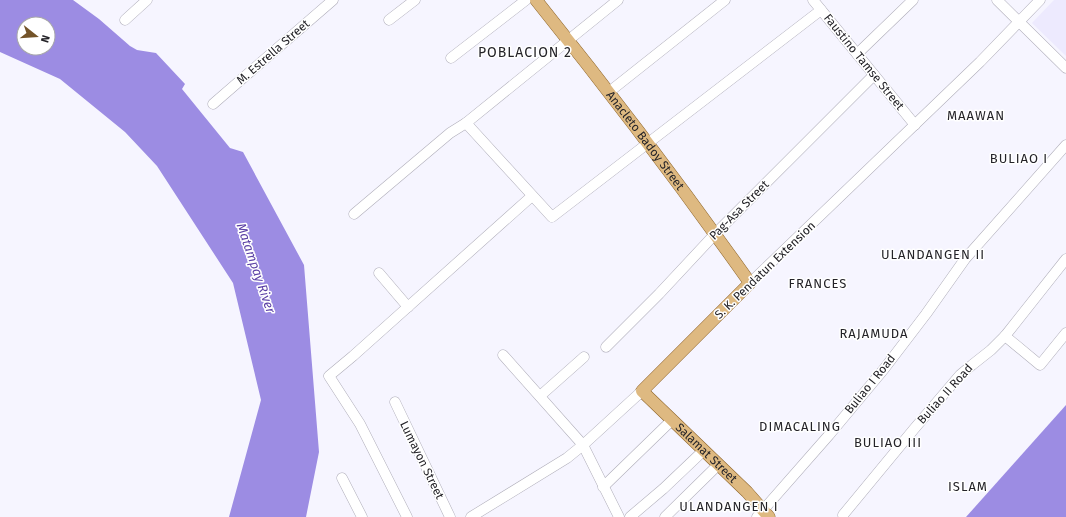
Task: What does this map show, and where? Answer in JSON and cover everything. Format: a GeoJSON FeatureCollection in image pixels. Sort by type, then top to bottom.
{"type":"FeatureCollection","features":[{"type":"Feature","properties":{"kind":"main road","name":"Anacleto Badoy Street"},"geometry":{"type":"LineString","coordinates":[[536,0],[609,92],[750,283]]}},
{"type":"Feature","properties":{"kind":"main road","name":"S. K. Pendatun Extension"},"geometry":{"type":"LineString","coordinates":[[642,391],[750,283]]}},
{"type":"Feature","properties":{"kind":"main road","name":"Salamat Street"},"geometry":{"type":"LineString","coordinates":[[642,391],[747,492],[763,515]]}},
{"type":"Feature","properties":{"kind":"street"},"geometry":{"type":"LineString","coordinates":[[125,20],[147,0]]}},
{"type":"Feature","properties":{"kind":"street","name":"M. Estrella Street"},"geometry":{"type":"LineString","coordinates":[[213,104],[333,0]]}},
{"type":"Feature","properties":{"kind":"street"},"geometry":{"type":"LineString","coordinates":[[389,20],[415,0]]}},
{"type":"Feature","properties":{"kind":"street"},"geometry":{"type":"LineString","coordinates":[[451,58],[526,0]]}},
{"type":"Feature","properties":{"kind":"street"},"geometry":{"type":"LineString","coordinates":[[354,214],[450,133],[466,123],[618,0]]}},
{"type":"Feature","properties":{"kind":"street"},"geometry":{"type":"LineString","coordinates":[[609,92],[725,0]]}},
{"type":"Feature","properties":{"kind":"street","name":"Faustino Tamse Street"},"geometry":{"type":"LineString","coordinates":[[813,0],[915,125]]}},
{"type":"Feature","properties":{"kind":"street"},"geometry":{"type":"LineString","coordinates":[[856,54],[913,0]]}},
{"type":"Feature","properties":{"kind":"street"},"geometry":{"type":"LineString","coordinates":[[997,0],[1066,68]]}},
{"type":"Feature","properties":{"kind":"street","name":"S. K. Pendatun Extension"},"geometry":{"type":"LineString","coordinates":[[750,283],[915,125],[1020,22],[1040,0]]}},
{"type":"Feature","properties":{"kind":"street"},"geometry":{"type":"LineString","coordinates":[[466,123],[552,217],[821,10]]}},
{"type":"Feature","properties":{"kind":"street","name":"Pag-Asa Street"},"geometry":{"type":"LineString","coordinates":[[606,347],[659,294],[715,234],[874,75]]}},
{"type":"Feature","properties":{"kind":"street","name":"Buliao I Road"},"geometry":{"type":"LineString","coordinates":[[763,515],[884,369],[926,314],[965,259],[1066,145]]}},
{"type":"Feature","properties":{"kind":"street"},"geometry":{"type":"LineString","coordinates":[[407,517],[360,424],[329,376],[532,196]]}},
{"type":"Feature","properties":{"kind":"street","name":"Buliao II Road"},"geometry":{"type":"LineString","coordinates":[[843,515],[956,380],[1005,336],[1066,259]]}},
{"type":"Feature","properties":{"kind":"street"},"geometry":{"type":"LineString","coordinates":[[379,273],[408,307]]}},
{"type":"Feature","properties":{"kind":"street"},"geometry":{"type":"LineString","coordinates":[[1005,336],[1040,365],[1066,333]]}},
{"type":"Feature","properties":{"kind":"street"},"geometry":{"type":"LineString","coordinates":[[502,355],[583,445],[619,517]]}},
{"type":"Feature","properties":{"kind":"street"},"geometry":{"type":"LineString","coordinates":[[540,396],[584,357]]}},
{"type":"Feature","properties":{"kind":"street","name":"S. K. Pendatun Extension"},"geometry":{"type":"LineString","coordinates":[[471,517],[567,458],[642,391]]}},
{"type":"Feature","properties":{"kind":"street","name":"Lumayon Street"},"geometry":{"type":"LineString","coordinates":[[395,402],[450,517]]}},
{"type":"Feature","properties":{"kind":"street"},"geometry":{"type":"LineString","coordinates":[[603,487],[672,420]]}},
{"type":"Feature","properties":{"kind":"street"},"geometry":{"type":"LineString","coordinates":[[630,517],[663,489],[703,451]]}},
{"type":"Feature","properties":{"kind":"street"},"geometry":{"type":"LineString","coordinates":[[665,517],[718,464]]}},
{"type":"Feature","properties":{"kind":"street"},"geometry":{"type":"LineString","coordinates":[[342,478],[362,517]]}},
{"type":"Feature","properties":{"kind":"shaded area"},"geometry":{"type":"Polygon","coordinates":[[[1054,0],[1066,0],[1066,56],[1032,23],[1054,0]]]}},
{"type":"Feature","properties":{"kind":"water","name":"Matampay River"},"geometry":{"type":"Polygon","coordinates":[[[0,0],[73,0],[99,19],[130,46],[137,50],[156,53],[185,84],[182,89],[230,148],[243,152],[304,265],[319,452],[306,517],[229,517],[261,400],[233,283],[157,166],[125,132],[60,79],[0,52],[0,0]]]}},
{"type":"Feature","properties":{"kind":"water"},"geometry":{"type":"Polygon","coordinates":[[[1066,405],[1066,517],[966,517],[1066,405]]]}},
{"type":"Feature","properties":{"kind":"district","name":"POBLACION 2"},"geometry":{"type":"Point","coordinates":[525,52]}},
{"type":"Feature","properties":{"kind":"district","name":"MAAWAN"},"geometry":{"type":"Point","coordinates":[976,115]}},
{"type":"Feature","properties":{"kind":"district","name":"BULIAO I"},"geometry":{"type":"Point","coordinates":[1019,158]}},
{"type":"Feature","properties":{"kind":"district","name":"ULANDANGEN II"},"geometry":{"type":"Point","coordinates":[933,254]}},
{"type":"Feature","properties":{"kind":"district","name":"FRANCES"},"geometry":{"type":"Point","coordinates":[818,283]}},
{"type":"Feature","properties":{"kind":"district","name":"RAJAMUDA"},"geometry":{"type":"Point","coordinates":[874,333]}},
{"type":"Feature","properties":{"kind":"district","name":"DIMACALING"},"geometry":{"type":"Point","coordinates":[800,426]}},
{"type":"Feature","properties":{"kind":"district","name":"BULIAO III"},"geometry":{"type":"Point","coordinates":[888,442]}},
{"type":"Feature","properties":{"kind":"district","name":"ISLAM"},"geometry":{"type":"Point","coordinates":[968,486]}},
{"type":"Feature","properties":{"kind":"district","name":"ULANDANGEN I"},"geometry":{"type":"Point","coordinates":[729,506]}}]}
